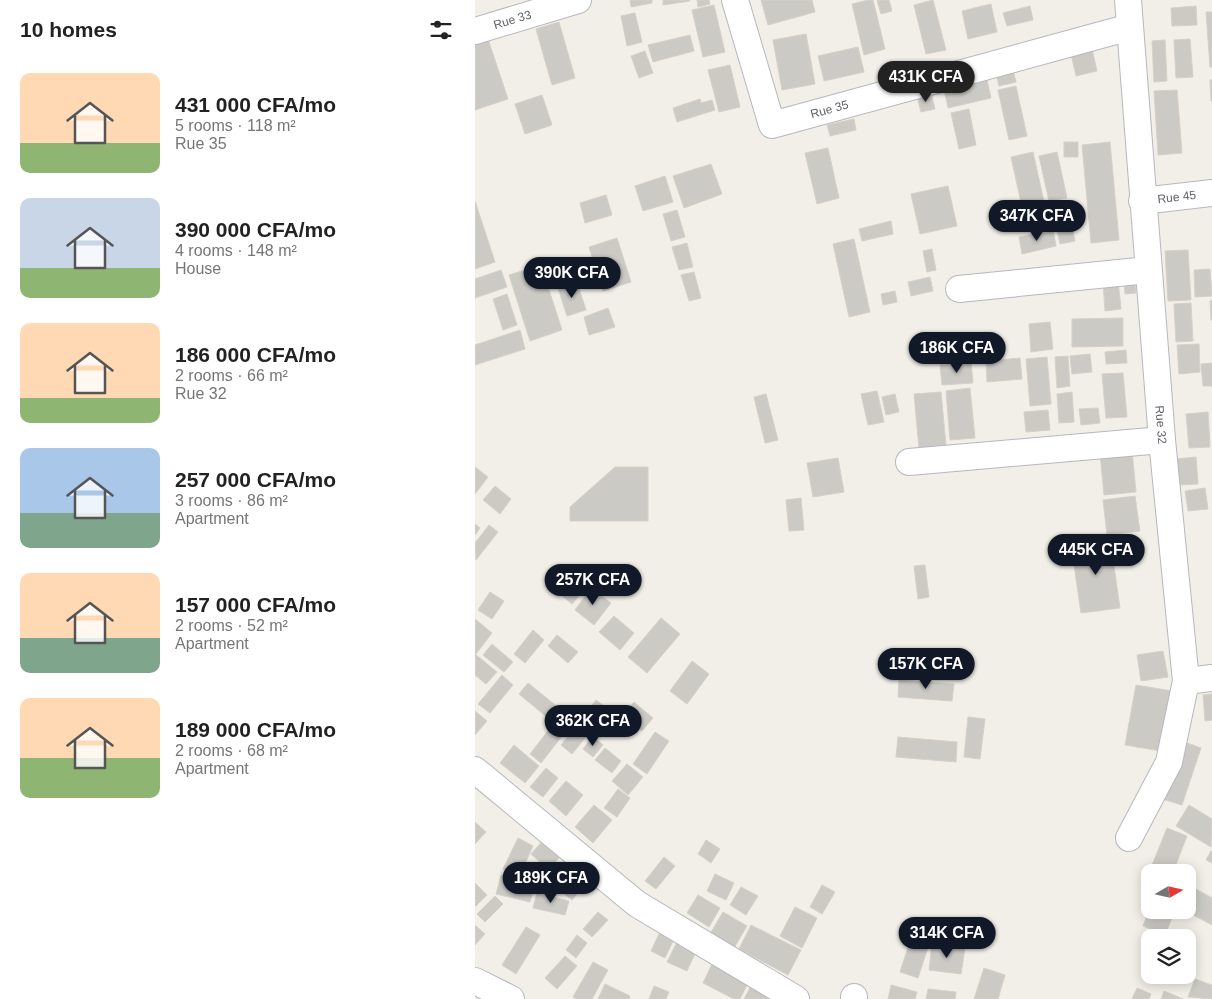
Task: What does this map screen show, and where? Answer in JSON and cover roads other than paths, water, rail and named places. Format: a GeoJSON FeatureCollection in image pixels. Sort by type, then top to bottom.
{"type":"FeatureCollection","features":[{"type":"Feature","properties":{"kind":"street","name":"Rue 33"},"geometry":{"type":"LineString","coordinates":[[475,31],[579,0]]}},
{"type":"Feature","properties":{"kind":"street","name":"Rue 35"},"geometry":{"type":"LineString","coordinates":[[735,0],[772,125],[1130,28]]}},
{"type":"Feature","properties":{"kind":"street","name":"Rue 32"},"geometry":{"type":"LineString","coordinates":[[1128,0],[1142,201],[1162,440],[1186,681],[1169,762],[1129,838]]}},
{"type":"Feature","properties":{"kind":"street","name":"Rue 45"},"geometry":{"type":"LineString","coordinates":[[1142,201],[1212,193]]}},
{"type":"Feature","properties":{"kind":"street"},"geometry":{"type":"LineString","coordinates":[[959,289],[1148,270]]}},
{"type":"Feature","properties":{"kind":"street"},"geometry":{"type":"LineString","coordinates":[[909,462],[1162,440]]}},
{"type":"Feature","properties":{"kind":"street"},"geometry":{"type":"LineString","coordinates":[[1186,681],[1212,678]]}},
{"type":"Feature","properties":{"kind":"street"},"geometry":{"type":"LineString","coordinates":[[475,770],[637,904],[796,999]]}},
{"type":"Feature","properties":{"kind":"street"},"geometry":{"type":"LineString","coordinates":[[475,981],[511,999]]}}]}
